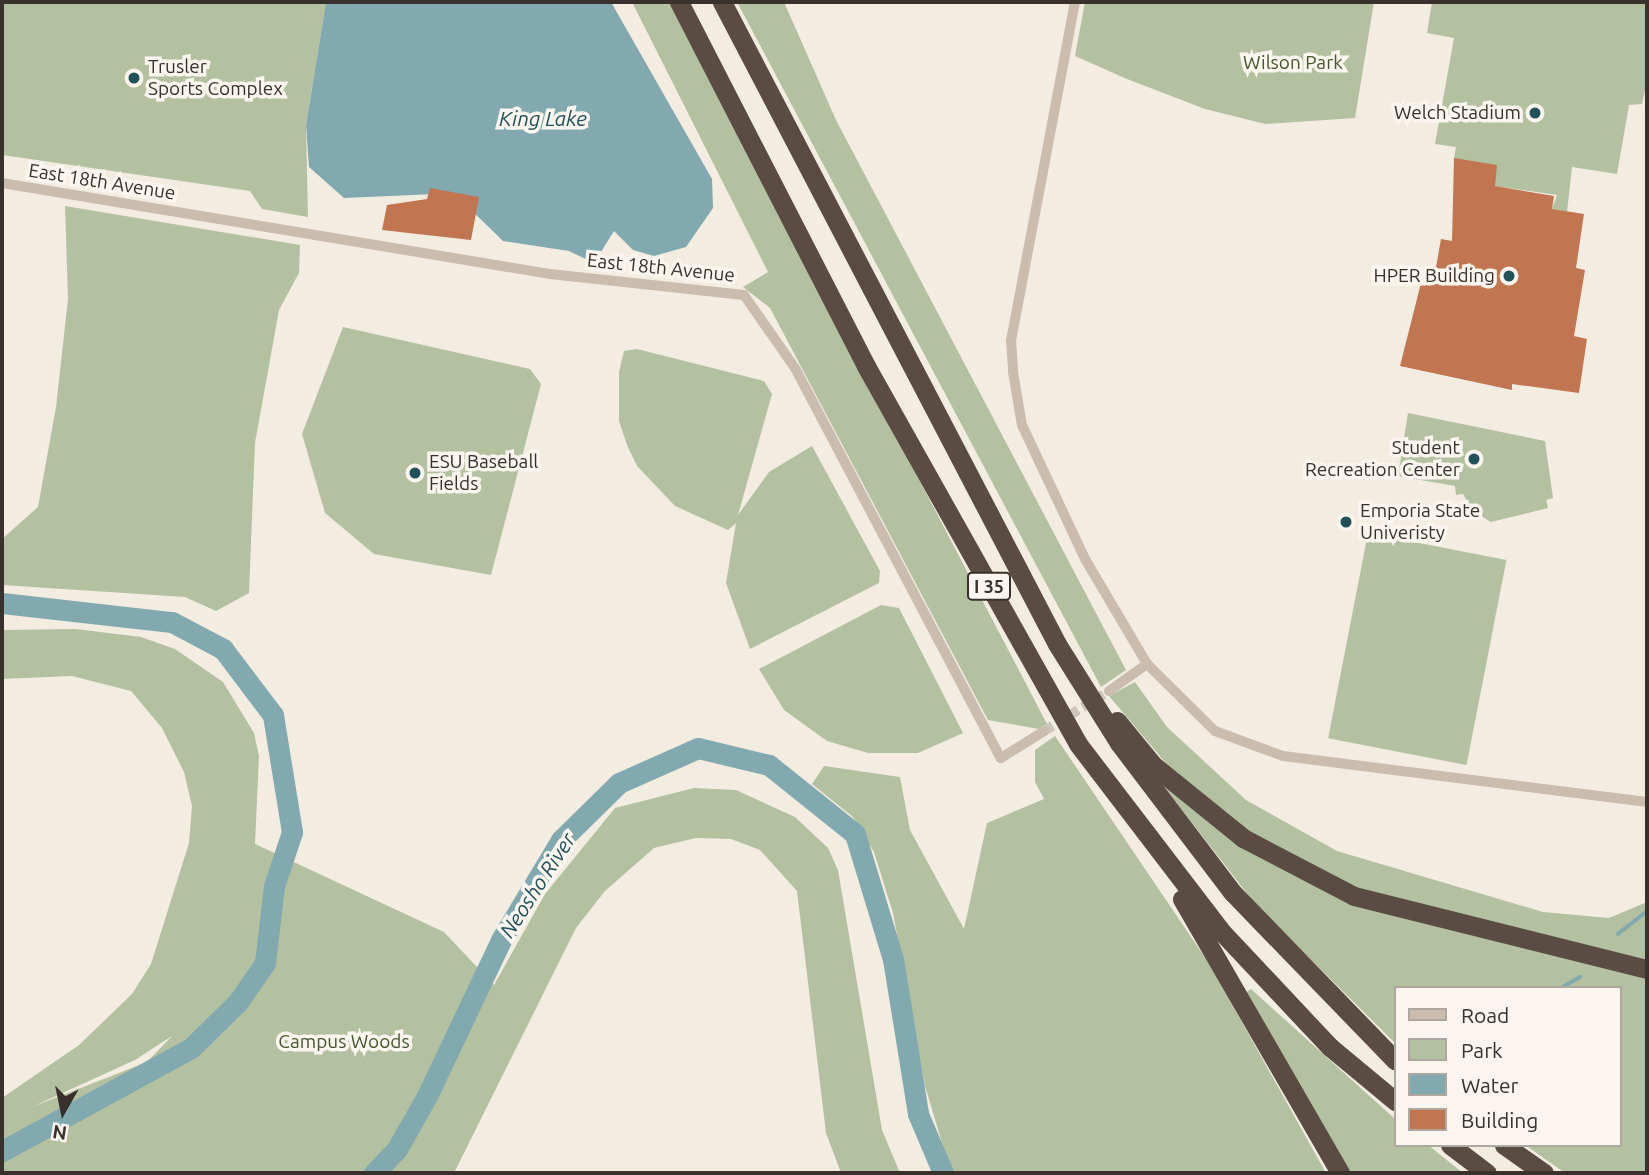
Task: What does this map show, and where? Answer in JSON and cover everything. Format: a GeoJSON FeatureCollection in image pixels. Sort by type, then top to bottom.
{"type":"FeatureCollection","features":[{"type":"Feature","properties":{"kind":"highway","name":"I 35"},"geometry":{"type":"LineString","coordinates":[[679,2],[866,366],[1071,732],[1162,861],[1287,1004],[1394,1100]]}},
{"type":"Feature","properties":{"kind":"highway","name":"I 35"},"geometry":{"type":"LineString","coordinates":[[722,2],[1072,667],[1184,834],[1293,961],[1394,1059]]}},
{"type":"Feature","properties":{"kind":"highway"},"geometry":{"type":"LineString","coordinates":[[1072,667],[1153,765],[1243,838],[1284,862],[1414,916],[1647,969]]}},
{"type":"Feature","properties":{"kind":"highway"},"geometry":{"type":"LineString","coordinates":[[1162,861],[1340,1173]]}},
{"type":"Feature","properties":{"kind":"highway"},"geometry":{"type":"LineString","coordinates":[[1453,1147],[1487,1173]]}},
{"type":"Feature","properties":{"kind":"highway"},"geometry":{"type":"LineString","coordinates":[[1507,1147],[1544,1173]]}},
{"type":"Feature","properties":{"kind":"street"},"geometry":{"type":"LineString","coordinates":[[1074,2],[1012,340],[1022,425],[1085,559],[1147,664],[1215,731],[1283,756],[1647,802]]}},
{"type":"Feature","properties":{"kind":"street","name":"East 18th Avenue"},"geometry":{"type":"LineString","coordinates":[[2,183],[550,274],[744,295],[795,368],[1001,758],[1044,731]]}},
{"type":"Feature","properties":{"kind":"street"},"geometry":{"type":"LineString","coordinates":[[1109,691],[1147,664]]}},
{"type":"Feature","properties":{"kind":"green space","name":"Trusler Sports Complex"},"geometry":{"type":"Polygon","coordinates":[[[2,2],[326,2],[306,125],[308,217],[262,209],[250,191],[2,155],[2,2]]]}},
{"type":"Feature","properties":{"kind":"green space"},"geometry":{"type":"Polygon","coordinates":[[[632,2],[669,2],[1047,724],[1039,729],[988,720],[770,308],[743,287],[768,272],[632,2]]]}},
{"type":"Feature","properties":{"kind":"green space"},"geometry":{"type":"Polygon","coordinates":[[[737,2],[784,2],[836,120],[1126,670],[1101,687],[737,2]]]}},
{"type":"Feature","properties":{"kind":"green space","name":"Wilson Park"},"geometry":{"type":"Polygon","coordinates":[[[1085,2],[1374,2],[1355,118],[1265,124],[1205,109],[1127,79],[1075,56],[1085,2]]]}},
{"type":"Feature","properties":{"kind":"green space","name":"Welch Stadium"},"geometry":{"type":"Polygon","coordinates":[[[1432,2],[1647,2],[1647,82],[1642,104],[1629,105],[1617,174],[1572,167],[1567,212],[1552,209],[1557,195],[1495,186],[1454,158],[1456,147],[1435,144],[1454,38],[1427,33],[1432,2]]]}},
{"type":"Feature","properties":{"kind":"green space"},"geometry":{"type":"Polygon","coordinates":[[[65,206],[300,245],[299,273],[279,310],[255,443],[249,593],[216,611],[185,597],[2,585],[2,539],[38,507],[56,407],[68,299],[65,206]]]}},
{"type":"Feature","properties":{"kind":"green space","name":"ESU Baseball Fields"},"geometry":{"type":"Polygon","coordinates":[[[343,327],[530,369],[541,384],[491,575],[374,554],[325,513],[302,434],[343,327]]]}},
{"type":"Feature","properties":{"kind":"green space"},"geometry":{"type":"Polygon","coordinates":[[[637,349],[764,381],[772,394],[738,515],[769,472],[812,446],[880,571],[879,583],[750,649],[726,583],[736,523],[728,530],[675,506],[637,466],[627,445],[619,421],[619,372],[624,351],[637,349]]]}},
{"type":"Feature","properties":{"kind":"green space","name":"Student Recreation Center"},"geometry":{"type":"Polygon","coordinates":[[[1408,413],[1545,441],[1553,498],[1546,500],[1548,508],[1491,522],[1473,511],[1463,494],[1456,495],[1455,486],[1398,476],[1408,413]]]}},
{"type":"Feature","properties":{"kind":"green space"},"geometry":{"type":"Polygon","coordinates":[[[1368,533],[1506,560],[1467,765],[1328,738],[1368,533]]]}},
{"type":"Feature","properties":{"kind":"green space"},"geometry":{"type":"Polygon","coordinates":[[[881,605],[899,608],[963,733],[918,753],[868,753],[827,741],[784,710],[759,669],[881,605]]]}},
{"type":"Feature","properties":{"kind":"green space","name":"Campus Woods"},"geometry":{"type":"Polygon","coordinates":[[[76,629],[141,637],[175,649],[223,682],[254,733],[259,756],[255,844],[444,932],[494,985],[545,894],[615,808],[694,788],[736,790],[795,817],[828,848],[838,870],[882,1130],[900,1173],[841,1173],[826,1133],[797,891],[760,850],[731,839],[696,838],[654,848],[605,891],[576,928],[454,1173],[2,1173],[2,1098],[79,1045],[132,994],[151,964],[189,843],[192,806],[184,772],[162,728],[131,691],[72,676],[2,679],[2,630],[76,629]],[[172,1036],[135,1060],[32,1107],[147,1062],[172,1036]]]}},
{"type":"Feature","properties":{"kind":"green space"},"geometry":{"type":"Polygon","coordinates":[[[1135,682],[1167,727],[1246,800],[1337,851],[1543,912],[1609,918],[1647,902],[1647,962],[1410,907],[1329,877],[1241,827],[1170,768],[1109,696],[1135,682]]]}},
{"type":"Feature","properties":{"kind":"green space"},"geometry":{"type":"Polygon","coordinates":[[[1055,736],[1210,965],[1326,1173],[951,1173],[925,1086],[893,913],[874,852],[853,817],[812,784],[824,766],[900,777],[910,830],[964,929],[987,823],[1044,799],[1035,782],[1035,750],[1055,736]]]}},
{"type":"Feature","properties":{"kind":"green space"},"geometry":{"type":"Polygon","coordinates":[[[1161,783],[1285,870],[1647,977],[1647,1173],[1565,1173],[1528,1147],[1621,1147],[1621,986],[1394,986],[1394,1042],[1256,905],[1161,783]]]}},
{"type":"Feature","properties":{"kind":"green space"},"geometry":{"type":"Polygon","coordinates":[[[1251,989],[1394,1118],[1394,1147],[1430,1147],[1463,1173],[1345,1173],[1245,993],[1251,989]]]}},
{"type":"Feature","properties":{"kind":"water","name":"King Lake"},"geometry":{"type":"Polygon","coordinates":[[[326,2],[611,2],[712,179],[713,208],[686,247],[654,256],[633,250],[614,231],[594,263],[569,251],[503,241],[463,202],[435,194],[344,198],[309,167],[306,125],[326,2]]]}},
{"type":"Feature","properties":{"kind":"building","name":"HPER Building"},"geometry":{"type":"Polygon","coordinates":[[[1454,158],[1497,165],[1495,186],[1554,196],[1552,209],[1584,214],[1576,268],[1585,270],[1574,336],[1587,339],[1579,393],[1512,384],[1512,390],[1400,366],[1421,283],[1433,284],[1441,239],[1452,241],[1454,158]]]}},
{"type":"Feature","properties":{"kind":"building"},"geometry":{"type":"Polygon","coordinates":[[[430,188],[479,197],[471,240],[382,230],[387,205],[427,199],[430,188]]]}},
{"type":"Feature","properties":{"kind":"waterway","name":"Neosho River"},"geometry":{"type":"LineString","coordinates":[[2,603],[172,622],[223,649],[273,715],[292,832],[274,886],[265,963],[238,1002],[191,1048],[2,1151]]}},
{"type":"Feature","properties":{"kind":"waterway","name":"Neosho River"},"geometry":{"type":"LineString","coordinates":[[374,1173],[397,1149],[427,1096],[501,940],[561,840],[619,783],[698,748],[769,765],[855,834],[893,959],[918,1114],[943,1173]]}},
{"type":"Feature","properties":{"kind":"waterway"},"geometry":{"type":"LineString","coordinates":[[1618,934],[1647,911]]}},
{"type":"Feature","properties":{"kind":"waterway"},"geometry":{"type":"LineString","coordinates":[[1564,986],[1580,977]]}},
{"type":"Feature","properties":{"kind":"tunnel"},"geometry":{"type":"LineString","coordinates":[[1044,731],[1109,691]]}},
{"type":"Feature","properties":{"kind":"place","name":"Trusler Sports Complex"},"geometry":{"type":"Point","coordinates":[134,78]}},
{"type":"Feature","properties":{"kind":"place","name":"Welch Stadium"},"geometry":{"type":"Point","coordinates":[1535,113]}},
{"type":"Feature","properties":{"kind":"place","name":"HPER Building"},"geometry":{"type":"Point","coordinates":[1509,276]}},
{"type":"Feature","properties":{"kind":"place","name":"Student Recreation Center"},"geometry":{"type":"Point","coordinates":[1474,459]}},
{"type":"Feature","properties":{"kind":"place","name":"ESU Baseball Fields"},"geometry":{"type":"Point","coordinates":[415,473]}},
{"type":"Feature","properties":{"kind":"place","name":"Emporia State Univeristy"},"geometry":{"type":"Point","coordinates":[1346,522]}}]}
